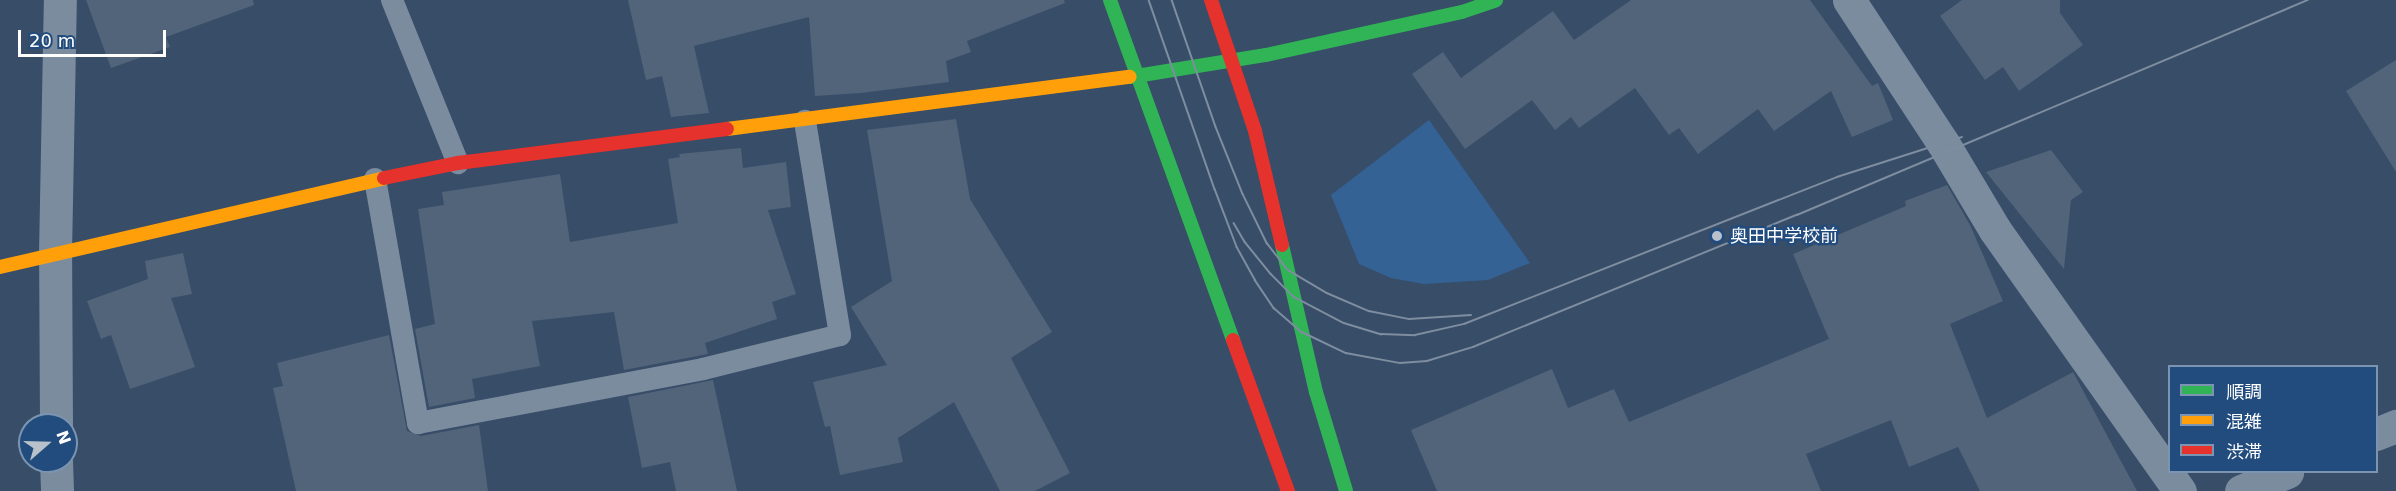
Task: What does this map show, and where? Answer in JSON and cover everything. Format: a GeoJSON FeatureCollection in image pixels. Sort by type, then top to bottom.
{"type":"FeatureCollection","features":[{"type":"Feature","properties":{"kind":"street"},"geometry":{"type":"LineString","coordinates":[[56,413],[55,252],[60,0]]}},
{"type":"Feature","properties":{"kind":"street"},"geometry":{"type":"LineString","coordinates":[[1110,0],[1288,491]]}},
{"type":"Feature","properties":{"kind":"street"},"geometry":{"type":"LineString","coordinates":[[1211,0],[1233,61],[1272,198],[1316,392],[1346,491]]}},
{"type":"Feature","properties":{"kind":"street"},"geometry":{"type":"LineString","coordinates":[[7,266],[55,252],[375,179],[458,163],[805,121],[1138,76],[1233,61],[1462,12],[1496,0]]}},
{"type":"Feature","properties":{"kind":"street"},"geometry":{"type":"LineString","coordinates":[[1849,0],[1943,143],[1995,231],[2180,491]]}},
{"type":"Feature","properties":{"kind":"street"},"geometry":{"type":"LineString","coordinates":[[2378,433],[2396,426]]}},
{"type":"Feature","properties":{"kind":"street"},"geometry":{"type":"LineString","coordinates":[[56,473],[57,491]]}},
{"type":"Feature","properties":{"kind":"street"},"geometry":{"type":"LineString","coordinates":[[2241,491],[2283,473]]}},
{"type":"Feature","properties":{"kind":"lane"},"geometry":{"type":"LineString","coordinates":[[392,0],[458,163]]}},
{"type":"Feature","properties":{"kind":"lane"},"geometry":{"type":"LineString","coordinates":[[375,179],[418,423],[703,369],[840,335],[805,121]]}},
{"type":"Feature","properties":{"kind":"shaded area"},"geometry":{"type":"Polygon","coordinates":[[[1429,120],[1530,263],[1488,280],[1424,284],[1391,278],[1359,264],[1331,195],[1429,120]]]}},
{"type":"Feature","properties":{"kind":"building"},"geometry":{"type":"Polygon","coordinates":[[[86,0],[253,0],[254,5],[166,37],[170,47],[111,68],[86,0]]]}},
{"type":"Feature","properties":{"kind":"building"},"geometry":{"type":"Polygon","coordinates":[[[628,0],[1064,0],[1065,3],[967,41],[971,52],[946,61],[949,82],[861,93],[815,96],[809,17],[694,46],[709,113],[671,117],[662,76],[646,80],[628,0]]]}},
{"type":"Feature","properties":{"kind":"building"},"geometry":{"type":"Polygon","coordinates":[[[1631,0],[1810,0],[1872,86],[1878,83],[1893,120],[1852,137],[1831,91],[1774,131],[1758,109],[1698,154],[1679,128],[1669,135],[1635,88],[1579,128],[1571,117],[1555,130],[1532,100],[1465,149],[1412,74],[1443,52],[1461,78],[1553,11],[1574,40],[1631,0]]]}},
{"type":"Feature","properties":{"kind":"building"},"geometry":{"type":"Polygon","coordinates":[[[1962,0],[2060,0],[2060,13],[2083,45],[2019,91],[2003,67],[1985,80],[1940,16],[1962,0]]]}},
{"type":"Feature","properties":{"kind":"building"},"geometry":{"type":"Polygon","coordinates":[[[2396,60],[2396,172],[2346,91],[2396,60]]]}},
{"type":"Feature","properties":{"kind":"building"},"geometry":{"type":"Polygon","coordinates":[[[956,119],[970,199],[1052,332],[1011,358],[1070,473],[1035,491],[1000,491],[954,402],[898,438],[903,462],[840,475],[830,426],[825,427],[813,382],[887,365],[851,307],[892,281],[867,130],[956,119]]]}},
{"type":"Feature","properties":{"kind":"building"},"geometry":{"type":"Polygon","coordinates":[[[741,148],[743,168],[786,162],[791,207],[768,210],[796,294],[772,302],[777,319],[705,343],[708,354],[624,370],[614,312],[532,321],[540,366],[472,379],[475,398],[429,407],[415,329],[435,324],[418,209],[444,205],[442,192],[560,174],[570,242],[678,223],[668,159],[680,157],[679,154],[741,148]]]}},
{"type":"Feature","properties":{"kind":"building"},"geometry":{"type":"Polygon","coordinates":[[[2051,150],[2083,192],[2071,200],[2064,269],[1986,172],[2051,150]]]}},
{"type":"Feature","properties":{"kind":"building"},"geometry":{"type":"Polygon","coordinates":[[[1947,185],[1970,225],[2003,301],[1950,324],[1987,418],[2073,372],[2137,491],[1980,491],[1958,447],[1909,467],[1891,420],[1806,454],[1821,491],[1437,491],[1411,430],[1552,369],[1568,408],[1614,389],[1629,422],[1829,339],[1793,254],[1906,206],[1905,201],[1947,185]]]}},
{"type":"Feature","properties":{"kind":"building"},"geometry":{"type":"Polygon","coordinates":[[[183,253],[192,294],[171,298],[195,367],[130,389],[111,335],[101,339],[87,301],[148,279],[145,261],[183,253]]]}},
{"type":"Feature","properties":{"kind":"building"},"geometry":{"type":"Polygon","coordinates":[[[389,335],[407,431],[421,436],[479,425],[488,491],[296,491],[273,388],[283,386],[277,363],[389,335]]]}},
{"type":"Feature","properties":{"kind":"building"},"geometry":{"type":"Polygon","coordinates":[[[713,380],[737,491],[676,491],[670,462],[642,468],[628,397],[713,380]]]}},
{"type":"Feature","properties":{"kind":"tram line"},"geometry":{"type":"LineString","coordinates":[[1149,0],[1237,247],[1274,308],[1302,332],[1346,353],[1400,363],[1427,361],[1473,347],[1797,215],[2308,0]]}},
{"type":"Feature","properties":{"kind":"tram line"},"geometry":{"type":"LineString","coordinates":[[1172,0],[1216,127],[1243,194],[1267,243],[1288,270],[1327,293],[1369,311],[1409,319],[1471,315]]}},
{"type":"Feature","properties":{"kind":"tram line"},"geometry":{"type":"LineString","coordinates":[[1234,223],[1245,242],[1271,274],[1294,297],[1344,323],[1381,334],[1415,335],[1464,324],[1837,177],[1962,137]]}},
{"type":"Feature","properties":{"kind":"traffic: fast"},"geometry":{"type":"LineString","coordinates":[[1110,0],[1233,340]]}},
{"type":"Feature","properties":{"kind":"traffic: fast"},"geometry":{"type":"LineString","coordinates":[[1130,77],[1266,55],[1462,12],[1496,0]]}},
{"type":"Feature","properties":{"kind":"traffic: fast"},"geometry":{"type":"LineString","coordinates":[[1282,245],[1316,392],[1346,491]]}},
{"type":"Feature","properties":{"kind":"traffic: slow"},"geometry":{"type":"LineString","coordinates":[[727,129],[1130,77]]}},
{"type":"Feature","properties":{"kind":"traffic: slow"},"geometry":{"type":"LineString","coordinates":[[0,267],[384,178]]}},
{"type":"Feature","properties":{"kind":"traffic: jam"},"geometry":{"type":"LineString","coordinates":[[1211,0],[1255,131],[1282,245]]}},
{"type":"Feature","properties":{"kind":"traffic: jam"},"geometry":{"type":"LineString","coordinates":[[384,178],[458,163],[727,129]]}},
{"type":"Feature","properties":{"kind":"traffic: jam"},"geometry":{"type":"LineString","coordinates":[[1233,340],[1288,491]]}},
{"type":"Feature","properties":{"kind":"place","name":"奥田中学校前"},"geometry":{"type":"Point","coordinates":[1717,236]}}]}
